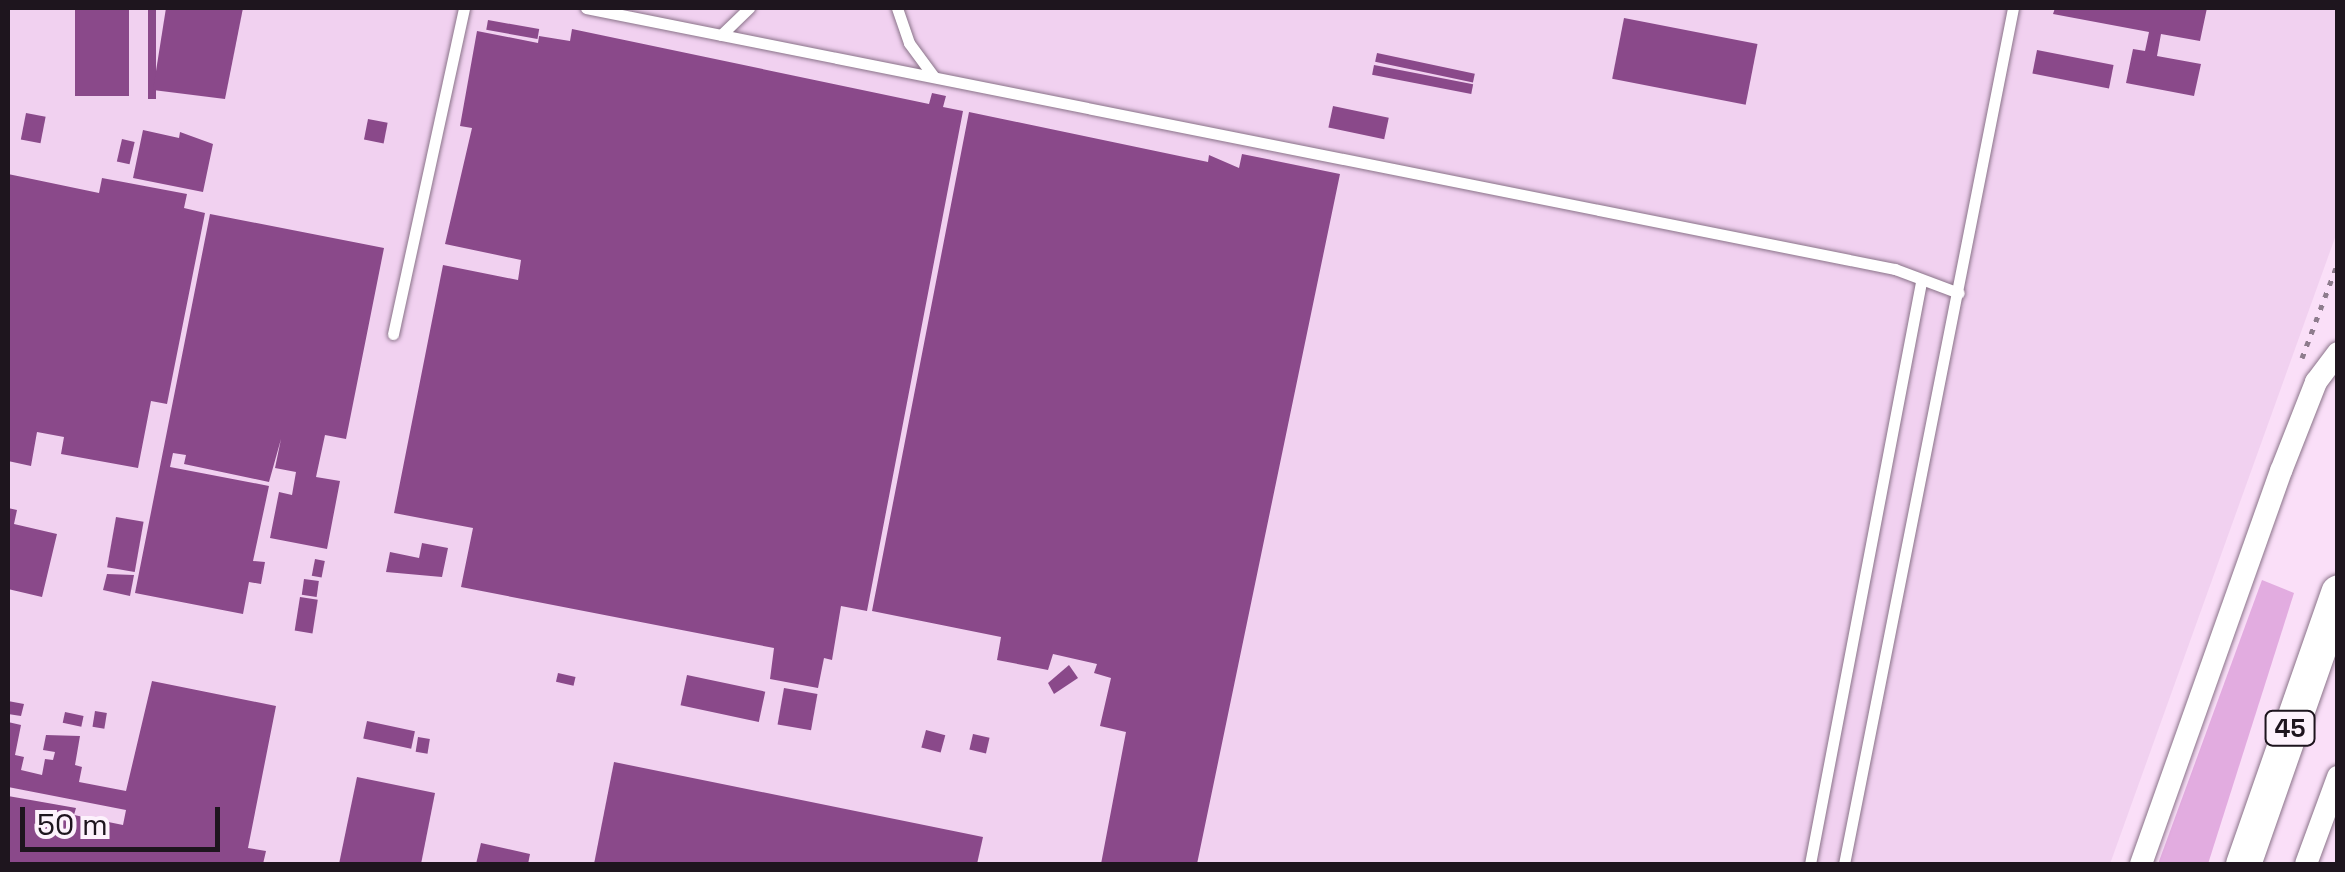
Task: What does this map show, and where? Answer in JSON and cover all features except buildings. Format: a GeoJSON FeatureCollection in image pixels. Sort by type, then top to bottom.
{"type":"FeatureCollection","features":[{"type":"Feature","properties":{"kind":"main road","name":"45"},"geometry":{"type":"LineString","coordinates":[[2242,864],[2338,592]]}},
{"type":"Feature","properties":{"kind":"street"},"geometry":{"type":"LineString","coordinates":[[2141,864],[2281,471],[2316,382],[2338,353]]}},
{"type":"Feature","properties":{"kind":"street"},"geometry":{"type":"LineString","coordinates":[[2306,864],[2338,777]]}},
{"type":"Feature","properties":{"kind":"lane"},"geometry":{"type":"LineString","coordinates":[[393,334],[464,8]]}},
{"type":"Feature","properties":{"kind":"lane"},"geometry":{"type":"LineString","coordinates":[[586,8],[1896,269],[1920,282],[1958,294]]}},
{"type":"Feature","properties":{"kind":"lane"},"geometry":{"type":"LineString","coordinates":[[721,35],[749,8]]}},
{"type":"Feature","properties":{"kind":"lane"},"geometry":{"type":"LineString","coordinates":[[898,8],[908,43],[934,77]]}},
{"type":"Feature","properties":{"kind":"lane"},"geometry":{"type":"LineString","coordinates":[[1844,864],[2012,8]]}},
{"type":"Feature","properties":{"kind":"lane"},"geometry":{"type":"LineString","coordinates":[[1810,864],[1920,282]]}},
{"type":"Feature","properties":{"kind":"shaded area"},"geometry":{"type":"Polygon","coordinates":[[[8,8],[2337,8],[2337,232],[2110,864],[8,864],[8,8]]]}},
{"type":"Feature","properties":{"kind":"shaded area"},"geometry":{"type":"Polygon","coordinates":[[[2262,580],[2294,593],[2208,864],[2158,864],[2262,580]]]}}]}
